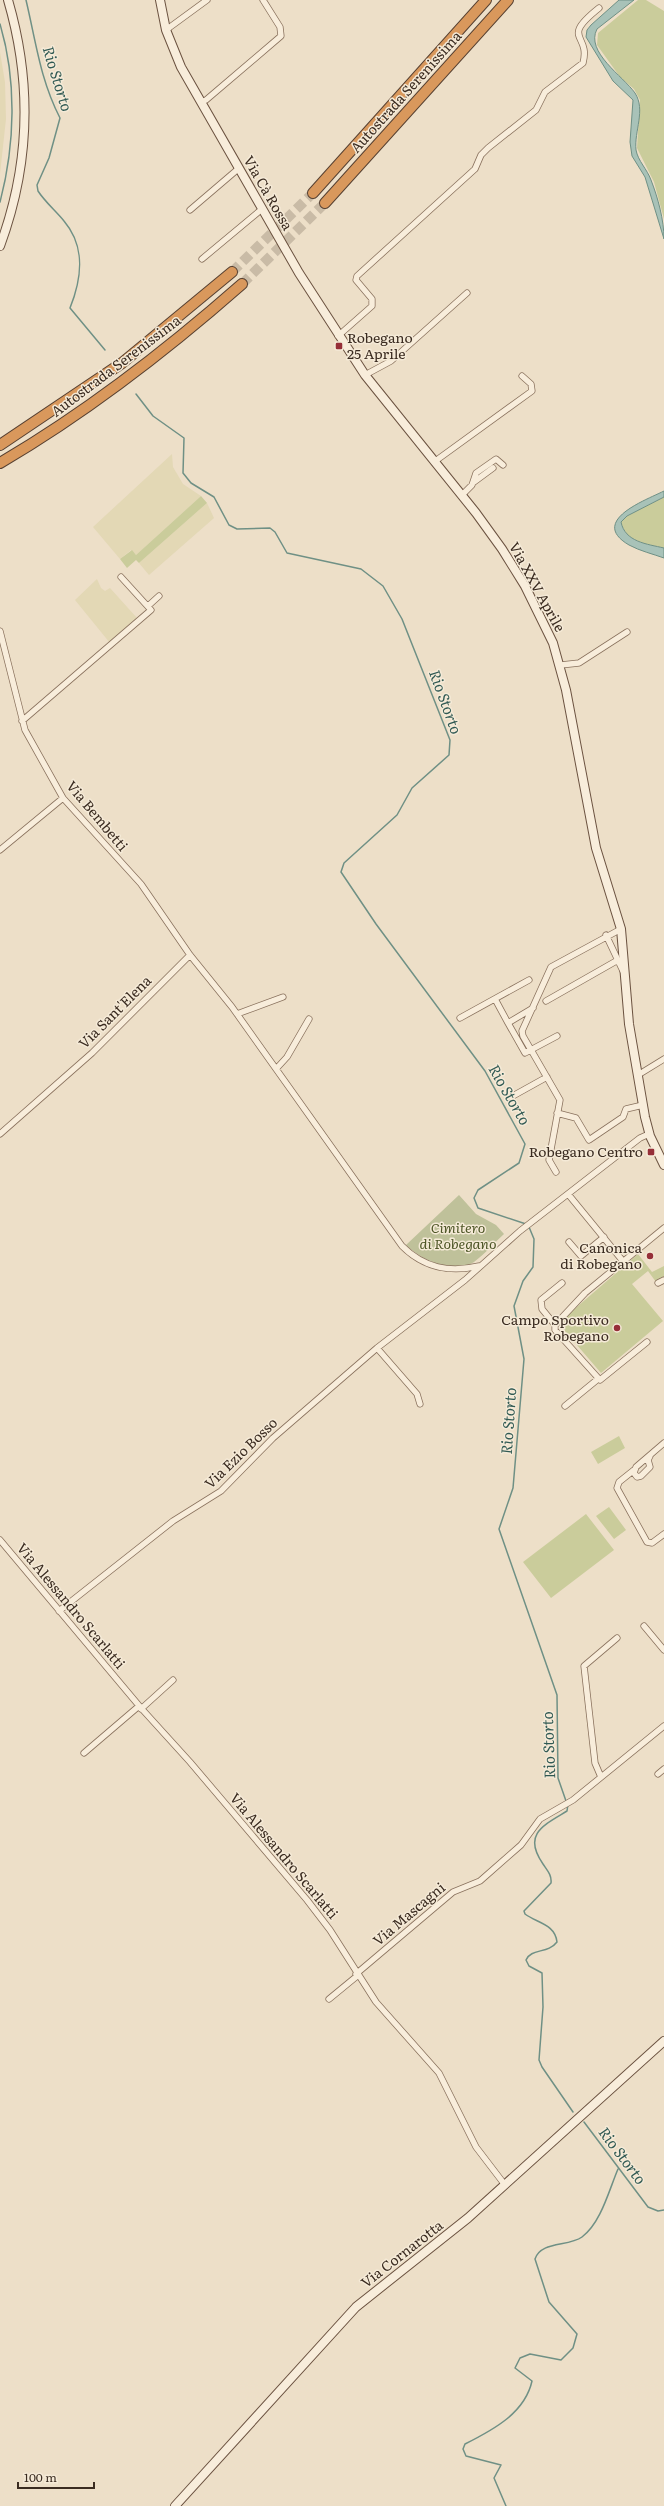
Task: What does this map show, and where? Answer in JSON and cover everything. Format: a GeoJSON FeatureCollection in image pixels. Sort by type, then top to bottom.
{"type":"FeatureCollection","features":[{"type":"Feature","properties":{"kind":"highway","name":"Autostrada Serenissima"},"geometry":{"type":"LineString","coordinates":[[314,193],[486,0]]}},
{"type":"Feature","properties":{"kind":"highway","name":"Autostrada Serenissima"},"geometry":{"type":"LineString","coordinates":[[325,203],[508,0]]}},
{"type":"Feature","properties":{"kind":"highway","name":"Autostrada Serenissima"},"geometry":{"type":"LineString","coordinates":[[0,446],[122,363],[232,272]]}},
{"type":"Feature","properties":{"kind":"highway","name":"Autostrada Serenissima"},"geometry":{"type":"LineString","coordinates":[[0,463],[59,426],[132,374],[201,320],[242,284]]}},
{"type":"Feature","properties":{"kind":"main road"},"geometry":{"type":"LineString","coordinates":[[0,246],[17,192],[25,123],[22,65],[8,0]]}},
{"type":"Feature","properties":{"kind":"main road","name":"Via Cà Rossa"},"geometry":{"type":"LineString","coordinates":[[160,0],[166,30],[182,68],[200,102],[238,169],[338,336],[375,388]]}},
{"type":"Feature","properties":{"kind":"main road","name":"Via XXV Aprile"},"geometry":{"type":"LineString","coordinates":[[375,388],[462,495],[502,549],[525,586],[545,624],[561,666],[594,837],[621,929],[629,1024],[643,1105],[649,1134],[664,1165]]}},
{"type":"Feature","properties":{"kind":"main road","name":"Via Cornarotta"},"geometry":{"type":"LineString","coordinates":[[175,2506],[356,2307],[468,2218],[664,2041]]}},
{"type":"Feature","properties":{"kind":"street"},"geometry":{"type":"LineString","coordinates":[[166,30],[207,0]]}},
{"type":"Feature","properties":{"kind":"street"},"geometry":{"type":"LineString","coordinates":[[200,102],[206,100],[281,36],[280,27],[263,0]]}},
{"type":"Feature","properties":{"kind":"street"},"geometry":{"type":"LineString","coordinates":[[338,336],[372,306],[372,299],[356,280],[357,276],[475,169],[484,152],[536,110],[545,92],[583,63],[584,51],[578,35],[579,28],[581,22],[599,8]]}},
{"type":"Feature","properties":{"kind":"street"},"geometry":{"type":"LineString","coordinates":[[190,210],[238,169]]}},
{"type":"Feature","properties":{"kind":"street"},"geometry":{"type":"LineString","coordinates":[[202,259],[262,209]]}},
{"type":"Feature","properties":{"kind":"street"},"geometry":{"type":"LineString","coordinates":[[365,375],[391,361],[467,293]]}},
{"type":"Feature","properties":{"kind":"street"},"geometry":{"type":"LineString","coordinates":[[434,462],[532,391],[531,384],[522,376]]}},
{"type":"Feature","properties":{"kind":"street"},"geometry":{"type":"LineString","coordinates":[[474,482],[476,473],[496,459],[503,465]]}},
{"type":"Feature","properties":{"kind":"street"},"geometry":{"type":"LineString","coordinates":[[462,495],[474,482],[493,468]]}},
{"type":"Feature","properties":{"kind":"street"},"geometry":{"type":"LineString","coordinates":[[22,721],[151,610],[122,577]]}},
{"type":"Feature","properties":{"kind":"street"},"geometry":{"type":"LineString","coordinates":[[148,606],[159,596]]}},
{"type":"Feature","properties":{"kind":"street","name":"Via Bembetti"},"geometry":{"type":"LineString","coordinates":[[0,631],[22,721],[30,741],[63,798],[141,884],[190,955]]}},
{"type":"Feature","properties":{"kind":"street"},"geometry":{"type":"LineString","coordinates":[[561,666],[579,663],[627,632]]}},
{"type":"Feature","properties":{"kind":"street"},"geometry":{"type":"LineString","coordinates":[[0,850],[63,798]]}},
{"type":"Feature","properties":{"kind":"street"},"geometry":{"type":"LineString","coordinates":[[556,1172],[549,1160],[560,1100],[531,1051],[522,1031],[551,967],[606,935],[621,929]]}},
{"type":"Feature","properties":{"kind":"street"},"geometry":{"type":"LineString","coordinates":[[606,935],[626,978]]}},
{"type":"Feature","properties":{"kind":"street"},"geometry":{"type":"LineString","coordinates":[[190,955],[237,1014],[402,1246],[413,1257],[434,1267],[465,1269],[479,1266]]}},
{"type":"Feature","properties":{"kind":"street","name":"Via Sant'Elena"},"geometry":{"type":"LineString","coordinates":[[0,1134],[92,1053],[190,955]]}},
{"type":"Feature","properties":{"kind":"street"},"geometry":{"type":"LineString","coordinates":[[546,1001],[618,960]]}},
{"type":"Feature","properties":{"kind":"street"},"geometry":{"type":"LineString","coordinates":[[460,1018],[529,980]]}},
{"type":"Feature","properties":{"kind":"street"},"geometry":{"type":"LineString","coordinates":[[237,1014],[283,997]]}},
{"type":"Feature","properties":{"kind":"street"},"geometry":{"type":"LineString","coordinates":[[495,999],[525,1053],[557,1036]]}},
{"type":"Feature","properties":{"kind":"street"},"geometry":{"type":"LineString","coordinates":[[508,1023],[533,1008]]}},
{"type":"Feature","properties":{"kind":"street"},"geometry":{"type":"LineString","coordinates":[[276,1069],[287,1057],[309,1019]]}},
{"type":"Feature","properties":{"kind":"street"},"geometry":{"type":"LineString","coordinates":[[638,1075],[664,1060]]}},
{"type":"Feature","properties":{"kind":"street"},"geometry":{"type":"LineString","coordinates":[[511,1097],[547,1077]]}},
{"type":"Feature","properties":{"kind":"street"},"geometry":{"type":"LineString","coordinates":[[557,1113],[576,1118],[590,1140],[623,1117],[626,1109],[643,1105]]}},
{"type":"Feature","properties":{"kind":"street"},"geometry":{"type":"LineString","coordinates":[[622,1260],[568,1194],[640,1138],[649,1134]]}},
{"type":"Feature","properties":{"kind":"street","name":"Via Ezio Bosso"},"geometry":{"type":"LineString","coordinates":[[59,1611],[173,1522],[221,1492],[278,1433],[377,1348],[465,1280],[520,1231],[568,1194]]}},
{"type":"Feature","properties":{"kind":"street"},"geometry":{"type":"LineString","coordinates":[[555,1325],[585,1293],[622,1260],[664,1228]]}},
{"type":"Feature","properties":{"kind":"street"},"geometry":{"type":"LineString","coordinates":[[569,1242],[581,1256],[604,1237]]}},
{"type":"Feature","properties":{"kind":"street"},"geometry":{"type":"LineString","coordinates":[[658,1283],[664,1280]]}},
{"type":"Feature","properties":{"kind":"street"},"geometry":{"type":"LineString","coordinates":[[562,1284],[541,1300],[542,1309],[555,1325],[555,1330],[598,1379]]}},
{"type":"Feature","properties":{"kind":"street"},"geometry":{"type":"LineString","coordinates":[[566,1406],[598,1379],[647,1342]]}},
{"type":"Feature","properties":{"kind":"street"},"geometry":{"type":"LineString","coordinates":[[377,1348],[417,1394],[420,1404]]}},
{"type":"Feature","properties":{"kind":"street"},"geometry":{"type":"LineString","coordinates":[[664,1442],[619,1482],[617,1488],[649,1544],[664,1534]]}},
{"type":"Feature","properties":{"kind":"street"},"geometry":{"type":"LineString","coordinates":[[634,1470],[637,1477],[641,1476],[650,1467],[648,1460],[650,1456]]}},
{"type":"Feature","properties":{"kind":"street","name":"Via Alessandro Scarlatti"},"geometry":{"type":"LineString","coordinates":[[0,1540],[140,1708],[190,1762],[307,1900],[330,1930],[357,1975],[376,2002],[438,2073],[476,2147],[505,2185]]}},
{"type":"Feature","properties":{"kind":"street"},"geometry":{"type":"LineString","coordinates":[[644,1626],[664,1650]]}},
{"type":"Feature","properties":{"kind":"street"},"geometry":{"type":"LineString","coordinates":[[601,1777],[595,1763],[584,1666],[616,1638]]}},
{"type":"Feature","properties":{"kind":"street"},"geometry":{"type":"LineString","coordinates":[[84,1753],[173,1680]]}},
{"type":"Feature","properties":{"kind":"street","name":"Via Mascagni"},"geometry":{"type":"LineString","coordinates":[[329,1999],[452,1892],[480,1881],[525,1841],[540,1819],[568,1804],[664,1726]]}},
{"type":"Feature","properties":{"kind":"street"},"geometry":{"type":"LineString","coordinates":[[658,1774],[664,1769]]}},
{"type":"Feature","properties":{"kind":"shaded area"},"geometry":{"type":"Polygon","coordinates":[[[619,0],[634,0],[597,29],[595,38],[596,46],[607,63],[635,93],[638,100],[640,113],[636,150],[656,194],[662,217],[664,239],[645,177],[632,156],[630,142],[633,100],[613,81],[586,37],[587,30],[591,25],[619,0]]]}},
{"type":"Feature","properties":{"kind":"shaded area"},"geometry":{"type":"Polygon","coordinates":[[[0,52],[5,82],[6,119],[0,174],[0,52]]]}},
{"type":"Feature","properties":{"kind":"shaded area"},"geometry":{"type":"Polygon","coordinates":[[[172,454],[173,467],[183,484],[201,496],[136,555],[131,550],[120,559],[93,527],[172,454]]]}},
{"type":"Feature","properties":{"kind":"shaded area"},"geometry":{"type":"Polygon","coordinates":[[[664,491],[664,497],[627,516],[621,522],[623,529],[632,538],[664,548],[664,558],[629,545],[618,536],[615,528],[617,520],[624,512],[664,491]]]}},
{"type":"Feature","properties":{"kind":"shaded area"},"geometry":{"type":"Polygon","coordinates":[[[207,503],[214,518],[149,575],[139,563],[207,503]]]}},
{"type":"Feature","properties":{"kind":"shaded area"},"geometry":{"type":"Polygon","coordinates":[[[97,579],[101,588],[105,591],[110,588],[137,618],[110,643],[75,600],[97,579]]]}},
{"type":"Feature","properties":{"kind":"green space"},"geometry":{"type":"Polygon","coordinates":[[[638,0],[646,0],[664,11],[664,219],[654,182],[637,148],[640,100],[634,89],[620,77],[597,45],[598,33],[638,0]]]}},
{"type":"Feature","properties":{"kind":"green space"},"geometry":{"type":"Polygon","coordinates":[[[201,496],[207,503],[139,563],[136,560],[127,568],[120,559],[132,550],[136,555],[201,496]]]}},
{"type":"Feature","properties":{"kind":"green space"},"geometry":{"type":"Polygon","coordinates":[[[664,497],[664,548],[638,541],[627,534],[623,529],[621,522],[627,516],[664,497]]]}},
{"type":"Feature","properties":{"kind":"green space","name":"Cimitero di Robegano"},"geometry":{"type":"Polygon","coordinates":[[[459,1195],[476,1214],[496,1225],[504,1234],[486,1252],[474,1262],[466,1266],[457,1267],[438,1264],[412,1251],[406,1245],[459,1195]]]}},
{"type":"Feature","properties":{"kind":"green space"},"geometry":{"type":"Polygon","coordinates":[[[638,1254],[652,1272],[664,1266],[664,1276],[656,1282],[648,1271],[632,1284],[663,1321],[601,1373],[564,1330],[563,1319],[638,1254]]]}},
{"type":"Feature","properties":{"kind":"green space"},"geometry":{"type":"Polygon","coordinates":[[[619,1436],[625,1448],[598,1464],[591,1452],[619,1436]]]}},
{"type":"Feature","properties":{"kind":"green space"},"geometry":{"type":"Polygon","coordinates":[[[609,1507],[626,1530],[614,1539],[596,1516],[609,1507]]]}},
{"type":"Feature","properties":{"kind":"green space"},"geometry":{"type":"Polygon","coordinates":[[[586,1514],[614,1550],[551,1598],[523,1562],[586,1514]]]}},
{"type":"Feature","properties":{"kind":"waterway","name":"Rio Storto"},"geometry":{"type":"LineString","coordinates":[[26,0],[43,75],[60,118],[49,158],[37,185],[38,191],[64,221],[76,241],[80,263],[77,285],[70,308],[105,350]]}},
{"type":"Feature","properties":{"kind":"waterway"},"geometry":{"type":"LineString","coordinates":[[0,24],[9,68],[12,113],[9,158],[0,202]]}},
{"type":"Feature","properties":{"kind":"waterway","name":"Rio Storto"},"geometry":{"type":"LineString","coordinates":[[136,394],[153,416],[184,438],[183,473],[191,483],[214,497],[229,525],[237,529],[270,528],[275,532],[287,553],[361,569],[383,586],[402,619],[450,740],[449,755],[412,788],[397,815],[344,863],[341,872],[376,924],[485,1071],[525,1144],[519,1163],[478,1190],[474,1198],[478,1208],[526,1224]]}},
{"type":"Feature","properties":{"kind":"waterway","name":"Rio Storto"},"geometry":{"type":"LineString","coordinates":[[529,1227],[534,1239],[533,1267],[523,1281],[514,1306],[524,1359],[513,1488],[499,1529],[557,1695],[558,1778],[566,1801]]}},
{"type":"Feature","properties":{"kind":"waterway","name":"Rio Storto"},"geometry":{"type":"LineString","coordinates":[[568,1804],[567,1811],[544,1826],[535,1838],[537,1854],[549,1873],[551,1883],[524,1911],[525,1914],[553,1931],[556,1936],[557,1942],[553,1946],[528,1956],[526,1960],[529,1966],[542,1973],[543,2007],[539,2060],[542,2067],[573,2112]]}},
{"type":"Feature","properties":{"kind":"waterway","name":"Rio Storto"},"geometry":{"type":"LineString","coordinates":[[584,2122],[648,2207],[658,2211],[664,2210]]}},
{"type":"Feature","properties":{"kind":"waterway"},"geometry":{"type":"LineString","coordinates":[[506,2506],[494,2478],[501,2465],[466,2456],[463,2449],[465,2444],[486,2433],[506,2419],[523,2402],[532,2381],[515,2368],[520,2358],[530,2354],[561,2360],[573,2348],[577,2334],[549,2302],[535,2259],[538,2253],[543,2249],[576,2240],[589,2231],[608,2196],[618,2169]]}},
{"type":"Feature","properties":{"kind":"tunnel"},"geometry":{"type":"LineString","coordinates":[[232,272],[313,193]]}},
{"type":"Feature","properties":{"kind":"tunnel"},"geometry":{"type":"LineString","coordinates":[[242,284],[325,203]]}},
{"type":"Feature","properties":{"kind":"place","name":"Robegano 25 Aprile"},"geometry":{"type":"Point","coordinates":[339,346]}},
{"type":"Feature","properties":{"kind":"place","name":"Robegano Centro"},"geometry":{"type":"Point","coordinates":[651,1152]}},
{"type":"Feature","properties":{"kind":"place","name":"Canonica di Robegano"},"geometry":{"type":"Point","coordinates":[650,1256]}},
{"type":"Feature","properties":{"kind":"place","name":"Campo Sportivo Robegano"},"geometry":{"type":"Point","coordinates":[617,1328]}}]}
